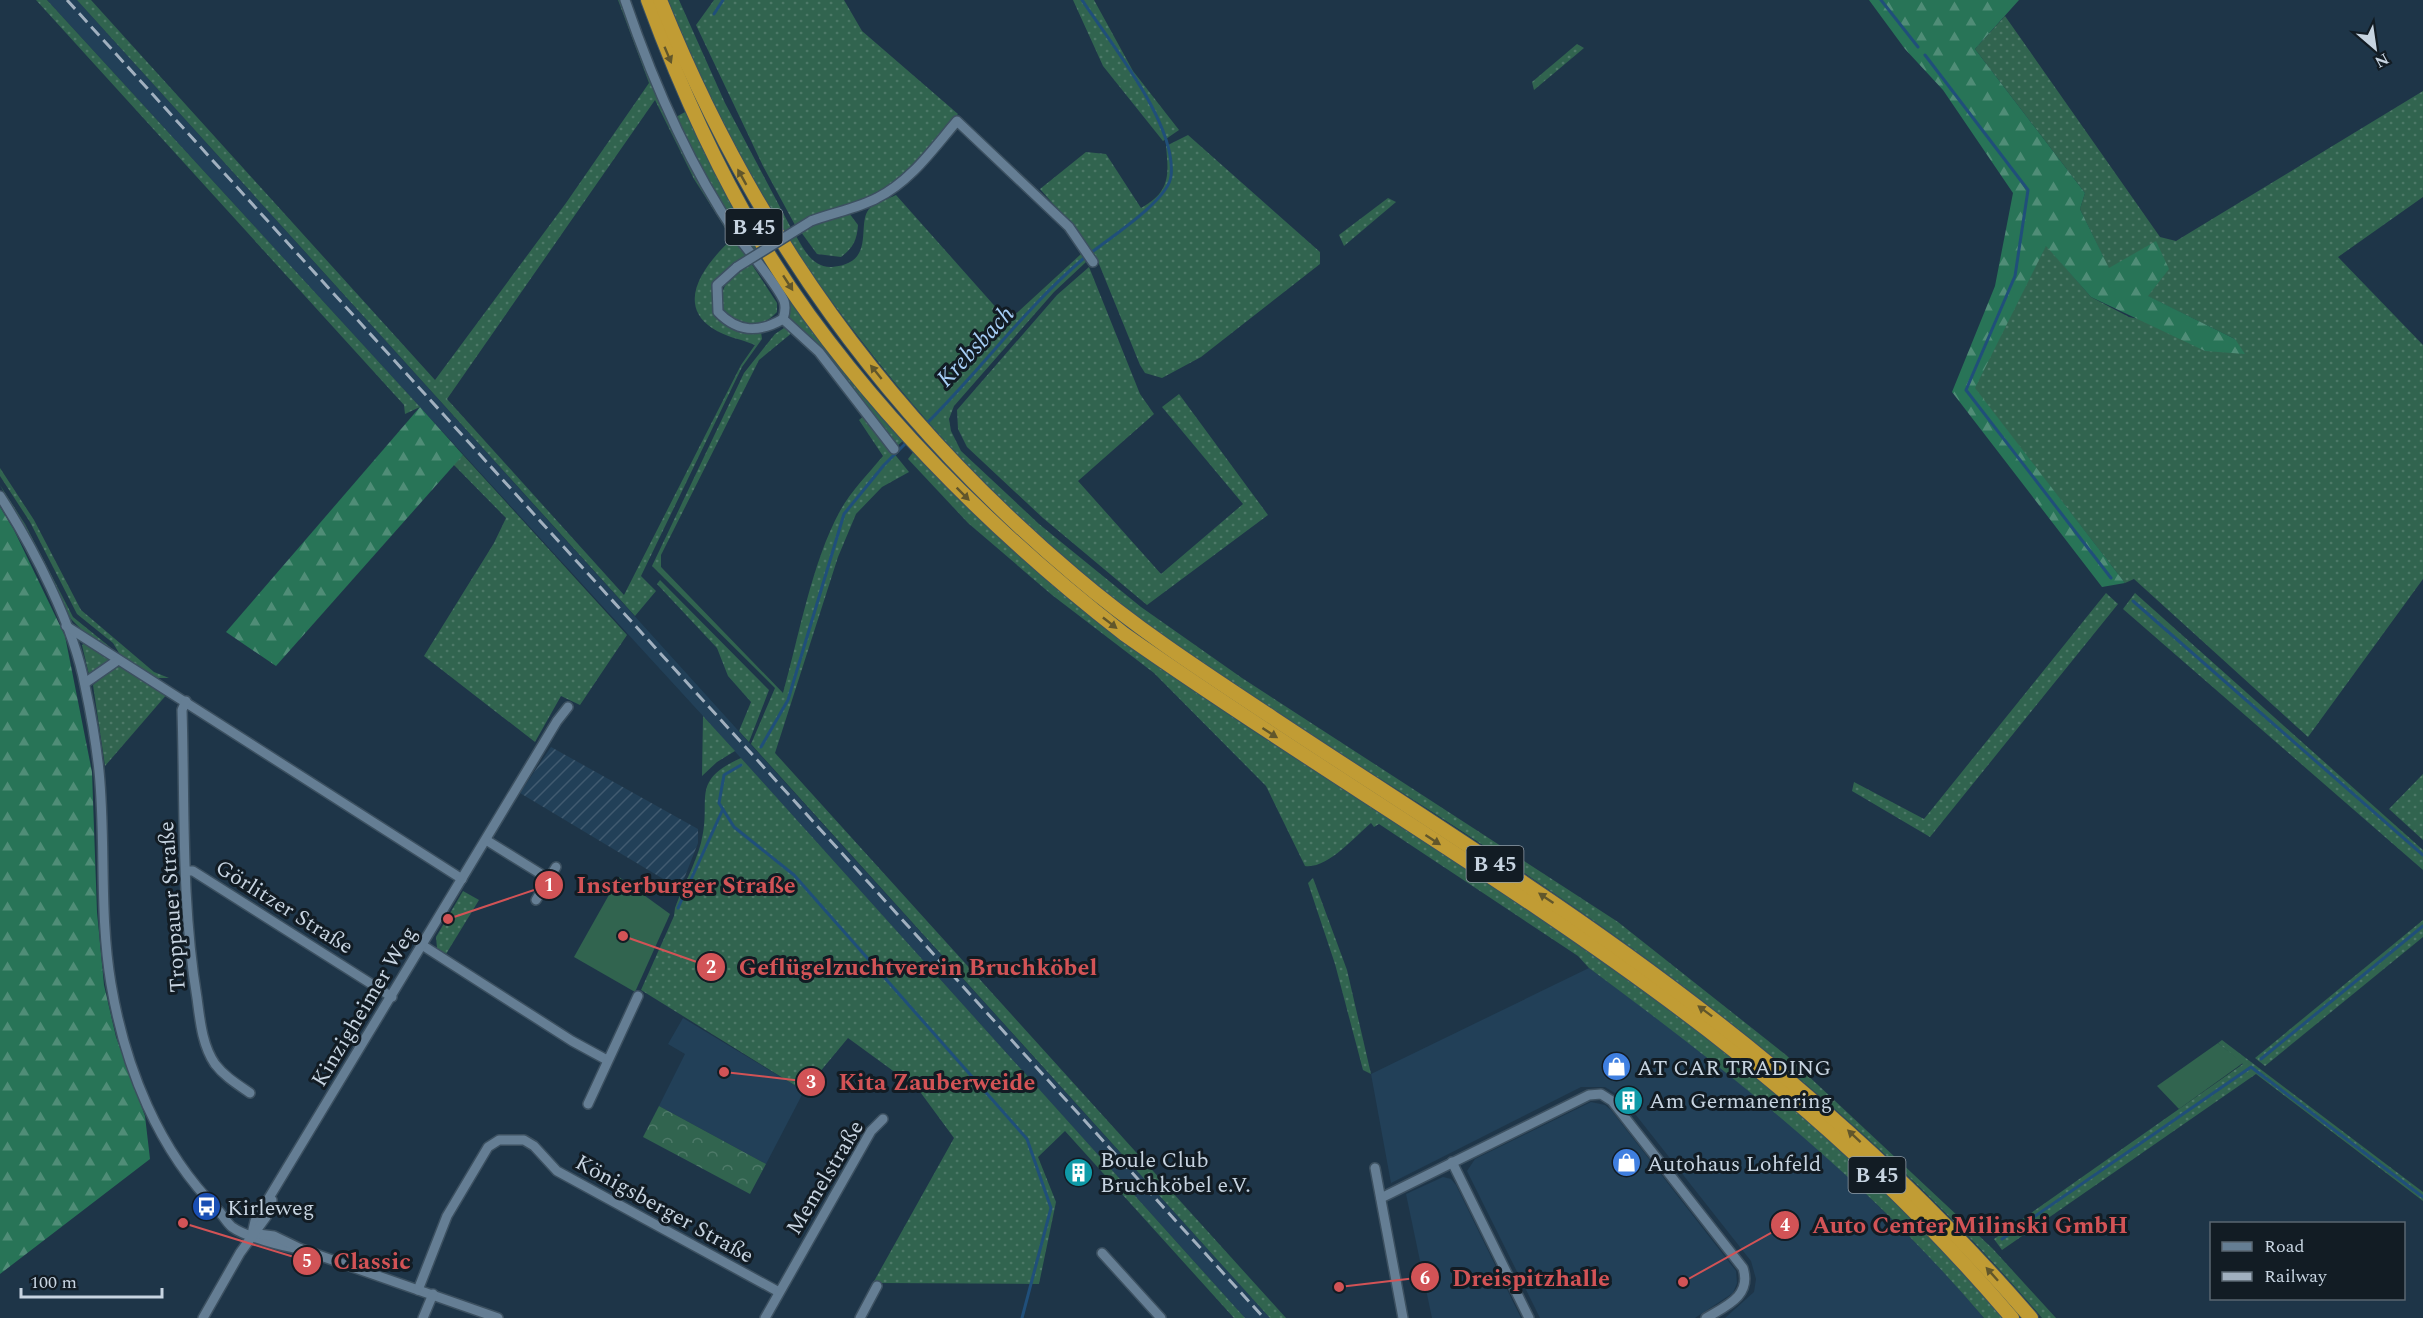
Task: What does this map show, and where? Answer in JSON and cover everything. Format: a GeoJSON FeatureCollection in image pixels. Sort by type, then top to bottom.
{"type":"FeatureCollection","features":[{"type":"Feature","properties":{"kind":"highway","name":"B 45"},"geometry":{"type":"LineString","coordinates":[[648,0],[669,56],[730,184],[771,256],[809,315],[922,452],[1036,562],[1124,634],[1585,940],[1754,1067],[1881,1179],[1954,1252],[2012,1318]]}},
{"type":"Feature","properties":{"kind":"highway","name":"B 45"},"geometry":{"type":"LineString","coordinates":[[660,0],[710,114],[742,177],[821,303],[913,418],[1044,549],[1136,623],[1231,690],[1590,927],[1759,1053],[1890,1169],[1962,1241],[2031,1318]]}},
{"type":"Feature","properties":{"kind":"street"},"geometry":{"type":"LineString","coordinates":[[625,0],[643,51],[676,129],[699,174],[735,233],[784,301],[783,319]]}},
{"type":"Feature","properties":{"kind":"street"},"geometry":{"type":"LineString","coordinates":[[783,319],[769,327],[746,329],[727,322],[718,312],[717,285],[737,267],[811,221],[875,200],[889,192],[917,168],[957,121],[1069,226],[1093,262]]}},
{"type":"Feature","properties":{"kind":"street"},"geometry":{"type":"LineString","coordinates":[[783,319],[819,352],[894,449]]}},
{"type":"Feature","properties":{"kind":"street"},"geometry":{"type":"LineString","coordinates":[[0,496],[20,527],[66,626],[85,683],[99,772],[104,910],[111,984],[139,1086],[175,1160],[195,1187],[231,1226],[252,1234],[274,1236],[301,1249],[498,1318]]}},
{"type":"Feature","properties":{"kind":"street"},"geometry":{"type":"LineString","coordinates":[[66,626],[462,879]]}},
{"type":"Feature","properties":{"kind":"street"},"geometry":{"type":"LineString","coordinates":[[85,683],[118,660]]}},
{"type":"Feature","properties":{"kind":"street","name":"Troppauer Straße"},"geometry":{"type":"LineString","coordinates":[[186,701],[182,710],[188,930],[203,1038],[214,1063],[250,1093]]}},
{"type":"Feature","properties":{"kind":"street","name":"Kinzigheimer Weg"},"geometry":{"type":"LineString","coordinates":[[203,1318],[252,1234],[255,1221],[557,721],[568,707]]}},
{"type":"Feature","properties":{"kind":"street"},"geometry":{"type":"LineString","coordinates":[[486,840],[549,879]]}},
{"type":"Feature","properties":{"kind":"street"},"geometry":{"type":"LineString","coordinates":[[536,900],[556,867]]}},
{"type":"Feature","properties":{"kind":"street","name":"Görlitzer Straße"},"geometry":{"type":"LineString","coordinates":[[186,871],[193,871],[392,997]]}},
{"type":"Feature","properties":{"kind":"street"},"geometry":{"type":"LineString","coordinates":[[422,945],[572,1041],[607,1060]]}},
{"type":"Feature","properties":{"kind":"street"},"geometry":{"type":"LineString","coordinates":[[588,1104],[638,996]]}},
{"type":"Feature","properties":{"kind":"street"},"geometry":{"type":"LineString","coordinates":[[1381,1198],[1589,1095],[1601,1094],[1612,1101],[1743,1268],[1747,1280],[1744,1290],[1737,1299],[1706,1318]]}},
{"type":"Feature","properties":{"kind":"street","name":"Memelstraße"},"geometry":{"type":"LineString","coordinates":[[765,1318],[871,1131],[883,1119]]}},
{"type":"Feature","properties":{"kind":"street","name":"Königsberger Straße"},"geometry":{"type":"LineString","coordinates":[[418,1290],[447,1216],[488,1147],[499,1140],[512,1138],[534,1146],[557,1171],[779,1292]]}},
{"type":"Feature","properties":{"kind":"street"},"geometry":{"type":"LineString","coordinates":[[1452,1162],[1529,1318]]}},
{"type":"Feature","properties":{"kind":"street"},"geometry":{"type":"LineString","coordinates":[[1376,1168],[1403,1318]]}},
{"type":"Feature","properties":{"kind":"street"},"geometry":{"type":"LineString","coordinates":[[1102,1253],[1161,1318]]}},
{"type":"Feature","properties":{"kind":"street"},"geometry":{"type":"LineString","coordinates":[[860,1318],[877,1286]]}},
{"type":"Feature","properties":{"kind":"street"},"geometry":{"type":"LineString","coordinates":[[423,1318],[433,1294]]}},
{"type":"Feature","properties":{"kind":"shaded area"},"geometry":{"type":"Polygon","coordinates":[[[47,0],[77,0],[1270,1318],[1245,1318],[703,716],[47,0]]]}},
{"type":"Feature","properties":{"kind":"shaded area"},"geometry":{"type":"Polygon","coordinates":[[[551,747],[698,829],[698,843],[680,889],[520,793],[551,747]]]}},
{"type":"Feature","properties":{"kind":"shaded area"},"geometry":{"type":"Polygon","coordinates":[[[1589,968],[1699,1049],[1769,1105],[1846,1174],[1942,1269],[1984,1318],[1725,1318],[1754,1292],[1756,1279],[1751,1261],[1628,1105],[1634,1101],[1630,1095],[1625,1099],[1605,1087],[1581,1087],[1391,1183],[1371,1074],[1589,968]]]}},
{"type":"Feature","properties":{"kind":"shaded area"},"geometry":{"type":"Polygon","coordinates":[[[683,1018],[804,1091],[766,1164],[659,1106],[685,1054],[668,1044],[683,1018]]]}},
{"type":"Feature","properties":{"kind":"shaded area"},"geometry":{"type":"Polygon","coordinates":[[[1591,1102],[1605,1105],[1611,1110],[1736,1271],[1737,1283],[1733,1293],[1695,1318],[1540,1318],[1467,1171],[1475,1159],[1591,1102]]]}},
{"type":"Feature","properties":{"kind":"shaded area"},"geometry":{"type":"Polygon","coordinates":[[[1443,1177],[1451,1179],[1456,1185],[1521,1318],[1432,1318],[1406,1194],[1443,1177]]]}},
{"type":"Feature","properties":{"kind":"green space"},"geometry":{"type":"Polygon","coordinates":[[[36,0],[47,0],[420,407],[405,414],[404,405],[36,0]]]}},
{"type":"Feature","properties":{"kind":"green space"},"geometry":{"type":"Polygon","coordinates":[[[77,0],[91,0],[435,380],[566,203],[649,83],[618,0],[622,0],[640,52],[747,255],[720,278],[714,293],[714,312],[729,326],[761,332],[762,339],[742,367],[641,576],[656,591],[635,616],[77,0]],[[655,100],[447,399],[624,595],[741,365],[755,345],[712,328],[701,318],[695,306],[695,294],[705,270],[732,239],[694,179],[655,100]]]}},
{"type":"Feature","properties":{"kind":"green space"},"geometry":{"type":"Polygon","coordinates":[[[668,0],[679,0],[725,103],[791,228],[782,233],[720,119],[668,0]]]}},
{"type":"Feature","properties":{"kind":"green space"},"geometry":{"type":"Polygon","coordinates":[[[714,0],[844,0],[862,31],[958,114],[920,161],[899,182],[873,197],[814,216],[795,225],[763,166],[696,25],[714,0]]]}},
{"type":"Feature","properties":{"kind":"green space"},"geometry":{"type":"Polygon","coordinates":[[[1073,0],[1094,0],[1133,71],[1179,130],[1163,141],[1103,66],[1073,0]]]}},
{"type":"Feature","properties":{"kind":"green space"},"geometry":{"type":"Polygon","coordinates":[[[1869,0],[2019,0],[1975,49],[2085,193],[2080,209],[2109,268],[2156,241],[2169,269],[2148,296],[2235,339],[2245,354],[2205,351],[2091,297],[2046,246],[1975,388],[2125,583],[2102,587],[1952,392],[1995,286],[2013,193],[1943,90],[1905,49],[1869,0]]]}},
{"type":"Feature","properties":{"kind":"green space"},"geometry":{"type":"Polygon","coordinates":[[[2005,16],[2160,237],[2176,241],[2423,91],[2423,197],[2338,257],[2423,345],[2423,579],[2308,737],[2134,579],[2125,583],[1974,388],[2046,245],[2091,297],[2129,317],[2235,339],[2147,296],[2109,269],[2080,209],[2085,193],[1975,49],[2005,16]]]}},
{"type":"Feature","properties":{"kind":"green space"},"geometry":{"type":"Polygon","coordinates":[[[1577,44],[1584,48],[1534,90],[1532,82],[1577,44]]]}},
{"type":"Feature","properties":{"kind":"green space"},"geometry":{"type":"Polygon","coordinates":[[[685,112],[758,249],[753,252],[704,174],[676,117],[685,112]]]}},
{"type":"Feature","properties":{"kind":"green space"},"geometry":{"type":"Polygon","coordinates":[[[1188,135],[1320,252],[1320,264],[1201,357],[1162,378],[1145,373],[1097,259],[1071,224],[1040,189],[1086,152],[1106,154],[1141,208],[1158,196],[1165,182],[1167,175],[1166,146],[1188,135]]]}},
{"type":"Feature","properties":{"kind":"green space"},"geometry":{"type":"Polygon","coordinates":[[[896,195],[1008,321],[1081,254],[1086,262],[1054,292],[954,406],[949,419],[951,431],[961,451],[1039,524],[1141,607],[1242,678],[1618,922],[1786,1055],[1992,1248],[2056,1318],[2042,1318],[1979,1247],[1912,1179],[1769,1053],[1694,994],[1539,883],[1266,707],[1171,642],[1080,572],[998,497],[923,416],[887,373],[788,240],[796,236],[802,247],[819,265],[832,267],[846,264],[856,258],[861,250],[866,213],[873,205],[896,195]]]}},
{"type":"Feature","properties":{"kind":"green space"},"geometry":{"type":"Polygon","coordinates":[[[1388,198],[1396,202],[1344,246],[1339,235],[1388,198]]]}},
{"type":"Feature","properties":{"kind":"green space"},"geometry":{"type":"Polygon","coordinates":[[[849,213],[858,225],[857,235],[849,250],[841,257],[817,254],[801,232],[813,224],[849,213]]]}},
{"type":"Feature","properties":{"kind":"green space"},"geometry":{"type":"Polygon","coordinates":[[[763,255],[904,440],[896,447],[787,319],[788,310],[757,259],[763,255]]]}},
{"type":"Feature","properties":{"kind":"green space"},"geometry":{"type":"Polygon","coordinates":[[[751,263],[777,303],[777,312],[756,324],[736,320],[722,310],[721,301],[727,282],[751,263]]]}},
{"type":"Feature","properties":{"kind":"green space"},"geometry":{"type":"Polygon","coordinates":[[[1089,267],[1140,394],[1154,414],[1078,481],[1161,574],[1243,504],[1162,407],[1179,394],[1268,515],[1147,605],[1043,518],[967,447],[958,429],[957,410],[1057,295],[1089,267]]]}},
{"type":"Feature","properties":{"kind":"green space"},"geometry":{"type":"Polygon","coordinates":[[[784,328],[793,332],[759,360],[661,555],[661,567],[783,693],[807,600],[830,531],[849,496],[883,456],[859,420],[864,416],[909,472],[882,487],[856,514],[838,557],[775,753],[1286,1318],[1270,1318],[751,744],[775,688],[652,566],[744,373],[775,334],[784,328]]]}},
{"type":"Feature","properties":{"kind":"green space"},"geometry":{"type":"Polygon","coordinates":[[[420,407],[463,455],[276,666],[226,632],[420,407]]]}},
{"type":"Feature","properties":{"kind":"green space"},"geometry":{"type":"Polygon","coordinates":[[[914,451],[1015,550],[1094,619],[1122,640],[1274,744],[1532,911],[1659,1001],[1721,1049],[1841,1150],[1952,1260],[2004,1318],[1984,1318],[1894,1221],[1797,1131],[1589,968],[1578,956],[1379,824],[1374,827],[1371,823],[1323,863],[1305,866],[1266,786],[1154,673],[1052,595],[968,523],[908,459],[914,451]]]}},
{"type":"Feature","properties":{"kind":"green space"},"geometry":{"type":"Polygon","coordinates":[[[463,455],[627,635],[580,705],[561,696],[535,742],[424,656],[494,543],[506,518],[453,464],[463,455]]]}},
{"type":"Feature","properties":{"kind":"green space"},"geometry":{"type":"Polygon","coordinates":[[[0,468],[34,520],[81,610],[154,672],[169,678],[156,678],[122,658],[113,643],[77,614],[30,522],[0,476],[0,468]]]}},
{"type":"Feature","properties":{"kind":"green space"},"geometry":{"type":"Polygon","coordinates":[[[0,485],[25,524],[73,617],[110,647],[113,653],[86,634],[71,619],[0,485]]]}},
{"type":"Feature","properties":{"kind":"green space"},"geometry":{"type":"Polygon","coordinates":[[[0,507],[14,530],[65,636],[92,772],[97,912],[104,985],[116,1037],[145,1116],[150,1159],[0,1274],[0,507]]]}},
{"type":"Feature","properties":{"kind":"green space"},"geometry":{"type":"Polygon","coordinates":[[[660,580],[769,690],[749,742],[739,731],[751,702],[728,676],[717,648],[657,584],[660,580]]]}},
{"type":"Feature","properties":{"kind":"green space"},"geometry":{"type":"Polygon","coordinates":[[[2106,593],[2118,604],[1930,837],[1852,791],[1854,782],[1924,819],[2106,593]]]}},
{"type":"Feature","properties":{"kind":"green space"},"geometry":{"type":"Polygon","coordinates":[[[2135,593],[2423,850],[2423,870],[2123,609],[2135,593]]]}},
{"type":"Feature","properties":{"kind":"green space"},"geometry":{"type":"Polygon","coordinates":[[[85,643],[112,660],[89,675],[82,645],[85,643]]]}},
{"type":"Feature","properties":{"kind":"green space"},"geometry":{"type":"Polygon","coordinates":[[[119,663],[168,693],[105,766],[93,685],[119,663]]]}},
{"type":"Feature","properties":{"kind":"green space"},"geometry":{"type":"Polygon","coordinates":[[[703,716],[735,751],[717,762],[702,776],[703,716]]]}},
{"type":"Feature","properties":{"kind":"green space"},"geometry":{"type":"Polygon","coordinates":[[[741,758],[1245,1318],[1234,1318],[1065,1131],[1038,1157],[1056,1202],[1039,1284],[873,1283],[954,1138],[918,1089],[848,1038],[804,1091],[641,990],[674,916],[675,908],[701,843],[708,784],[714,775],[741,758]]]}},
{"type":"Feature","properties":{"kind":"green space"},"geometry":{"type":"Polygon","coordinates":[[[2423,774],[2423,840],[2389,809],[2423,774]]]}},
{"type":"Feature","properties":{"kind":"green space"},"geometry":{"type":"Polygon","coordinates":[[[619,877],[670,914],[635,992],[574,957],[619,877]]]}},
{"type":"Feature","properties":{"kind":"green space"},"geometry":{"type":"Polygon","coordinates":[[[1313,878],[1347,970],[1371,1074],[1363,1070],[1335,964],[1308,883],[1313,878]]]}},
{"type":"Feature","properties":{"kind":"green space"},"geometry":{"type":"Polygon","coordinates":[[[463,891],[479,900],[446,954],[437,948],[436,937],[463,891]]]}},
{"type":"Feature","properties":{"kind":"green space"},"geometry":{"type":"Polygon","coordinates":[[[2423,920],[2423,937],[2265,1066],[2255,1058],[2423,920]]]}},
{"type":"Feature","properties":{"kind":"green space"},"geometry":{"type":"Polygon","coordinates":[[[2222,1040],[2423,1192],[2423,1201],[2256,1074],[2002,1250],[1994,1239],[2243,1064],[2218,1043],[2222,1040]]]}},
{"type":"Feature","properties":{"kind":"green space"},"geometry":{"type":"Polygon","coordinates":[[[2218,1043],[2243,1063],[2179,1109],[2157,1086],[2218,1043]]]}},
{"type":"Feature","properties":{"kind":"green space"},"geometry":{"type":"Polygon","coordinates":[[[659,1106],[766,1164],[750,1194],[643,1137],[659,1106]]]}},
{"type":"Feature","properties":{"kind":"waterway"},"geometry":{"type":"LineString","coordinates":[[714,14],[723,0]]}},
{"type":"Feature","properties":{"kind":"waterway","name":"Krebsbach"},"geometry":{"type":"LineString","coordinates":[[926,424],[1062,278],[1148,209],[1167,186],[1171,176],[1170,155],[1164,133],[1153,109],[1140,85],[1082,0]]}},
{"type":"Feature","properties":{"kind":"waterway"},"geometry":{"type":"LineString","coordinates":[[1881,0],[1918,47]]}},
{"type":"Feature","properties":{"kind":"waterway"},"geometry":{"type":"LineString","coordinates":[[1925,55],[2028,190],[2015,276],[1966,390],[2111,578]]}},
{"type":"Feature","properties":{"kind":"waterway","name":"Krebsbach"},"geometry":{"type":"LineString","coordinates":[[761,747],[788,700],[844,514],[884,465],[908,441]]}},
{"type":"Feature","properties":{"kind":"waterway"},"geometry":{"type":"LineString","coordinates":[[2133,601],[2423,855]]}},
{"type":"Feature","properties":{"kind":"waterway","name":"Krebsbach"},"geometry":{"type":"LineString","coordinates":[[741,765],[724,775],[719,803],[734,827],[794,875],[1027,1139],[1051,1208],[1022,1318]]}},
{"type":"Feature","properties":{"kind":"waterway"},"geometry":{"type":"LineString","coordinates":[[678,908],[723,809]]}},
{"type":"Feature","properties":{"kind":"waterway"},"geometry":{"type":"LineString","coordinates":[[2261,1059],[2423,926]]}},
{"type":"Feature","properties":{"kind":"waterway"},"geometry":{"type":"LineString","coordinates":[[2002,1239],[2251,1067],[2423,1197]]}},
{"type":"Feature","properties":{"kind":"railway"},"geometry":{"type":"LineString","coordinates":[[67,0],[1264,1318]]}},
{"type":"Feature","properties":{"kind":"place","name":"Insterburger Straße"},"geometry":{"type":"Point","coordinates":[448,919]}},
{"type":"Feature","properties":{"kind":"place","name":"Geflügelzuchtverein Bruchköbel"},"geometry":{"type":"Point","coordinates":[623,936]}},
{"type":"Feature","properties":{"kind":"place","name":"AT CAR TRADING"},"geometry":{"type":"Point","coordinates":[1616,1067]}},
{"type":"Feature","properties":{"kind":"place","name":"Kita Zauberweide"},"geometry":{"type":"Point","coordinates":[724,1072]}},
{"type":"Feature","properties":{"kind":"place","name":"Am Germanenring"},"geometry":{"type":"Point","coordinates":[1628,1100]}},
{"type":"Feature","properties":{"kind":"place","name":"Autohaus Lohfeld"},"geometry":{"type":"Point","coordinates":[1626,1163]}},
{"type":"Feature","properties":{"kind":"place","name":"Boule Club Bruchköbel e.V."},"geometry":{"type":"Point","coordinates":[1079,1172]}},
{"type":"Feature","properties":{"kind":"place","name":"Kirleweg"},"geometry":{"type":"Point","coordinates":[206,1207]}},
{"type":"Feature","properties":{"kind":"place","name":"Classic"},"geometry":{"type":"Point","coordinates":[183,1223]}},
{"type":"Feature","properties":{"kind":"place","name":"Auto Center Milinski GmbH"},"geometry":{"type":"Point","coordinates":[1683,1282]}},
{"type":"Feature","properties":{"kind":"place","name":"Dreispitzhalle"},"geometry":{"type":"Point","coordinates":[1339,1287]}}]}
